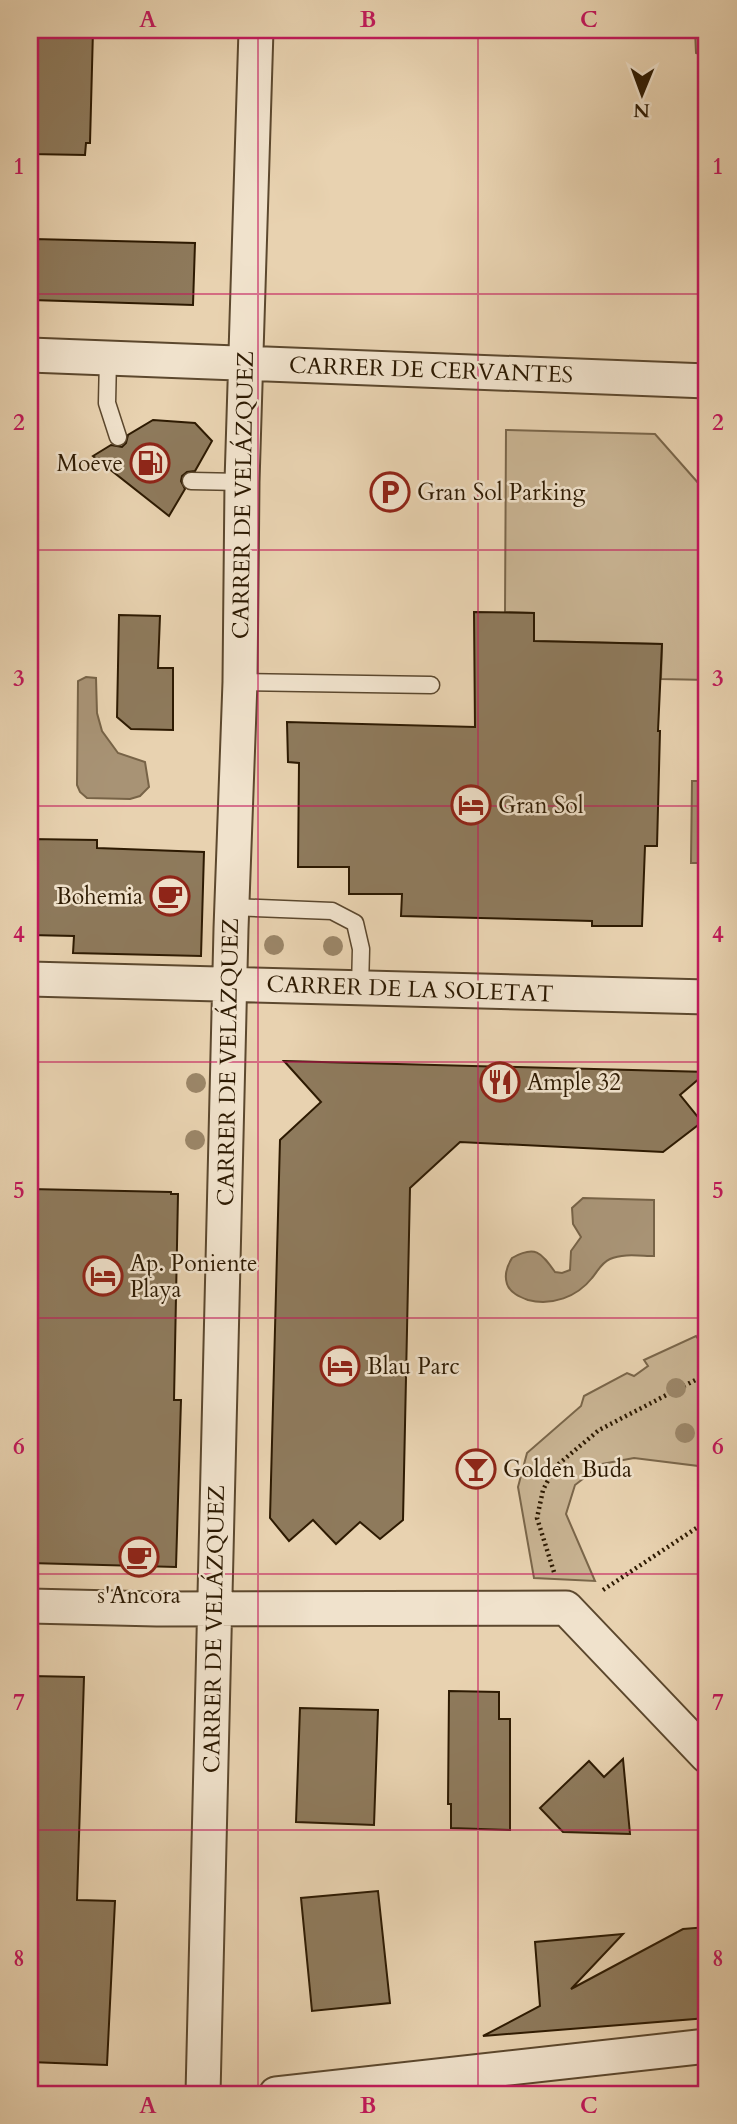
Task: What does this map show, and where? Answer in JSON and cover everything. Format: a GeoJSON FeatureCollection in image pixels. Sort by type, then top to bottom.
{"type":"FeatureCollection","features":[{"type":"Feature","properties":{"kind":"street","name":"CARRER DE VELÁZQUEZ"},"geometry":{"type":"LineString","coordinates":[[203,2094],[232,907],[240,682],[245,363],[256,30]]}},
{"type":"Feature","properties":{"kind":"street","name":"CARRER DE CERVANTES"},"geometry":{"type":"LineString","coordinates":[[30,355],[707,381]]}},
{"type":"Feature","properties":{"kind":"street","name":"CARRER DE LA SOLETAT"},"geometry":{"type":"LineString","coordinates":[[30,979],[707,997]]}},
{"type":"Feature","properties":{"kind":"street"},"geometry":{"type":"LineString","coordinates":[[30,1606],[215,1609],[566,1608],[707,1756]]}},
{"type":"Feature","properties":{"kind":"street"},"geometry":{"type":"LineString","coordinates":[[276,2094],[707,2046]]}},
{"type":"Feature","properties":{"kind":"lane"},"geometry":{"type":"LineString","coordinates":[[108,358],[107,403],[118,437]]}},
{"type":"Feature","properties":{"kind":"lane"},"geometry":{"type":"LineString","coordinates":[[191,481],[242,482]]}},
{"type":"Feature","properties":{"kind":"lane"},"geometry":{"type":"LineString","coordinates":[[240,682],[431,685]]}},
{"type":"Feature","properties":{"kind":"lane"},"geometry":{"type":"LineString","coordinates":[[232,907],[332,911],[355,923],[362,949],[360,988]]}},
{"type":"Feature","properties":{"kind":"path"},"geometry":{"type":"LineString","coordinates":[[566,1608],[537,1518],[543,1490],[555,1467],[599,1430],[707,1374]]}},
{"type":"Feature","properties":{"kind":"path"},"geometry":{"type":"LineString","coordinates":[[603,1590],[707,1521]]}},
{"type":"Feature","properties":{"kind":"shaded area"},"geometry":{"type":"Polygon","coordinates":[[[695,30],[707,30],[707,56],[696,53],[695,30]]]}},
{"type":"Feature","properties":{"kind":"shaded area"},"geometry":{"type":"Polygon","coordinates":[[[506,430],[655,434],[707,493],[707,680],[661,679],[662,644],[534,641],[534,613],[505,612],[506,430]]]}},
{"type":"Feature","properties":{"kind":"shaded area"},"geometry":{"type":"Polygon","coordinates":[[[86,677],[96,678],[97,713],[102,731],[118,753],[145,762],[149,787],[140,796],[130,799],[87,798],[80,792],[77,785],[78,681],[86,677]]]}},
{"type":"Feature","properties":{"kind":"shaded area"},"geometry":{"type":"Polygon","coordinates":[[[692,781],[707,781],[707,863],[691,863],[692,781]]]}},
{"type":"Feature","properties":{"kind":"shaded area"},"geometry":{"type":"Polygon","coordinates":[[[583,1198],[654,1200],[654,1256],[626,1255],[610,1259],[586,1285],[555,1301],[528,1300],[510,1290],[506,1281],[507,1267],[512,1258],[526,1252],[532,1251],[541,1255],[555,1272],[570,1270],[571,1251],[581,1237],[573,1224],[572,1208],[583,1198]]]}},
{"type":"Feature","properties":{"kind":"shaded area"},"geometry":{"type":"Polygon","coordinates":[[[696,1336],[703,1346],[707,1344],[707,1467],[634,1458],[602,1464],[575,1485],[566,1514],[595,1581],[534,1578],[518,1487],[527,1453],[581,1406],[584,1396],[627,1373],[634,1376],[648,1366],[644,1360],[696,1336]]]}},
{"type":"Feature","properties":{"kind":"building"},"geometry":{"type":"Polygon","coordinates":[[[30,30],[93,30],[90,143],[86,143],[85,155],[30,154],[30,30]]]}},
{"type":"Feature","properties":{"kind":"building"},"geometry":{"type":"Polygon","coordinates":[[[34,239],[195,243],[193,305],[32,300],[34,239]]]}},
{"type":"Feature","properties":{"kind":"building"},"geometry":{"type":"Polygon","coordinates":[[[153,420],[195,423],[212,441],[195,471],[182,476],[185,489],[169,516],[93,456],[111,445],[122,447],[128,435],[153,420]]]}},
{"type":"Feature","properties":{"kind":"building"},"geometry":{"type":"Polygon","coordinates":[[[474,612],[534,613],[534,641],[662,644],[657,846],[645,846],[642,926],[592,926],[592,921],[401,916],[402,894],[349,894],[349,867],[298,867],[299,763],[288,762],[287,722],[475,727],[474,612]]]}},
{"type":"Feature","properties":{"kind":"building"},"geometry":{"type":"Polygon","coordinates":[[[119,615],[160,616],[158,668],[173,668],[173,730],[131,729],[117,717],[119,615]]]}},
{"type":"Feature","properties":{"kind":"building"},"geometry":{"type":"Polygon","coordinates":[[[30,839],[97,840],[97,848],[204,852],[201,956],[73,953],[74,936],[30,935],[30,839]]]}},
{"type":"Feature","properties":{"kind":"building","name":"Blau Parc"},"geometry":{"type":"Polygon","coordinates":[[[284,1061],[707,1072],[680,1095],[702,1122],[663,1152],[460,1142],[410,1188],[403,1520],[380,1539],[360,1522],[336,1544],[313,1520],[289,1541],[270,1518],[280,1140],[321,1102],[284,1061]]]}},
{"type":"Feature","properties":{"kind":"building"},"geometry":{"type":"Polygon","coordinates":[[[30,1189],[178,1194],[174,1400],[181,1400],[176,1567],[30,1563],[30,1189]]]}},
{"type":"Feature","properties":{"kind":"building"},"geometry":{"type":"Polygon","coordinates":[[[30,1676],[84,1677],[77,1900],[115,1901],[107,2065],[30,2062],[30,1676]]]}},
{"type":"Feature","properties":{"kind":"building"},"geometry":{"type":"Polygon","coordinates":[[[449,1691],[499,1692],[499,1719],[510,1719],[510,1830],[451,1828],[451,1804],[448,1804],[449,1691]]]}},
{"type":"Feature","properties":{"kind":"building"},"geometry":{"type":"Polygon","coordinates":[[[300,1708],[378,1710],[374,1825],[296,1822],[300,1708]]]}},
{"type":"Feature","properties":{"kind":"building"},"geometry":{"type":"Polygon","coordinates":[[[623,1759],[630,1834],[563,1832],[540,1808],[589,1761],[604,1777],[623,1759]]]}},
{"type":"Feature","properties":{"kind":"building"},"geometry":{"type":"Polygon","coordinates":[[[378,1891],[390,2003],[312,2011],[301,1898],[378,1891]]]}},
{"type":"Feature","properties":{"kind":"building"},"geometry":{"type":"Polygon","coordinates":[[[707,1927],[707,2018],[483,2036],[540,2006],[535,1942],[623,1934],[571,1989],[683,1929],[707,1927]]]}},
{"type":"Feature","properties":{"kind":"place","name":"Moeve"},"geometry":{"type":"Point","coordinates":[150,463]}},
{"type":"Feature","properties":{"kind":"place","name":"Gran Sol Parking"},"geometry":{"type":"Point","coordinates":[390,492]}},
{"type":"Feature","properties":{"kind":"place","name":"Gran Sol"},"geometry":{"type":"Point","coordinates":[471,805]}},
{"type":"Feature","properties":{"kind":"place","name":"Bohemia"},"geometry":{"type":"Point","coordinates":[170,896]}},
{"type":"Feature","properties":{"kind":"place","name":"Ample 32"},"geometry":{"type":"Point","coordinates":[500,1082]}},
{"type":"Feature","properties":{"kind":"place","name":"Ap. Poniente Playa"},"geometry":{"type":"Point","coordinates":[103,1276]}},
{"type":"Feature","properties":{"kind":"place","name":"Blau Parc"},"geometry":{"type":"Point","coordinates":[340,1366]}},
{"type":"Feature","properties":{"kind":"place","name":"Golden Buda"},"geometry":{"type":"Point","coordinates":[476,1469]}},
{"type":"Feature","properties":{"kind":"place","name":"s'Ancora"},"geometry":{"type":"Point","coordinates":[139,1557]}}]}
